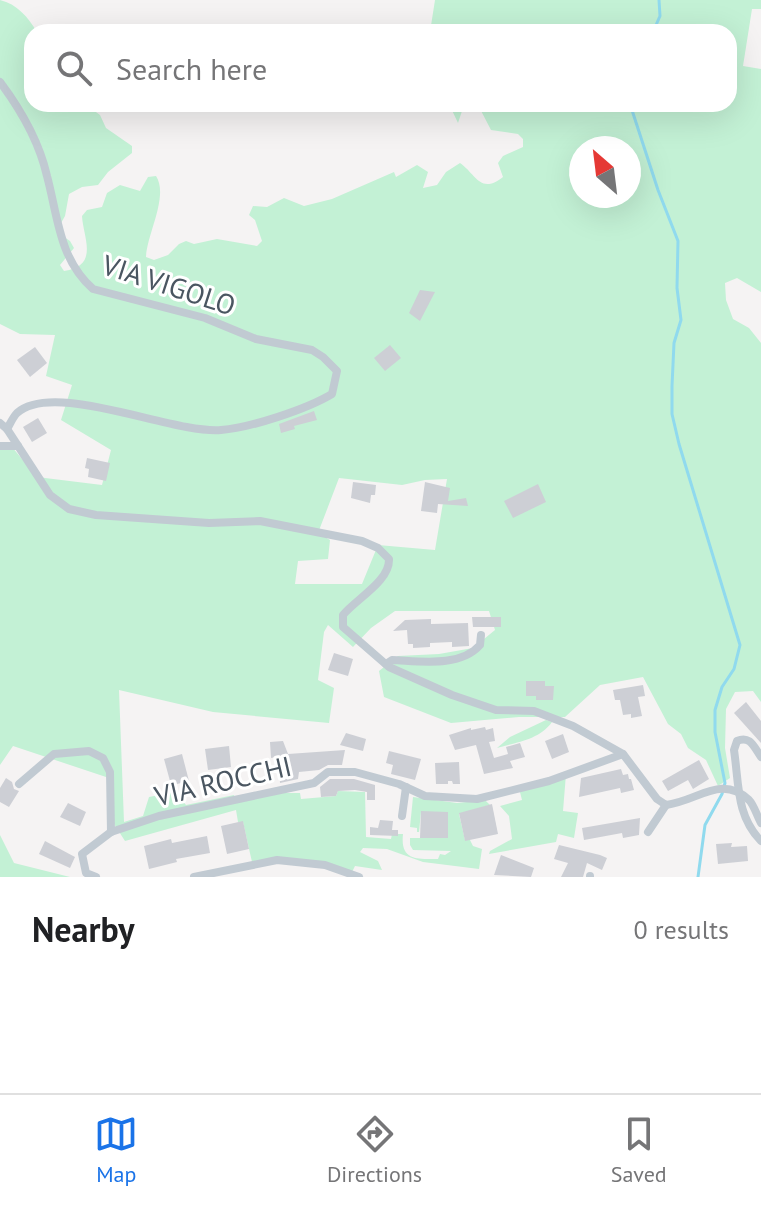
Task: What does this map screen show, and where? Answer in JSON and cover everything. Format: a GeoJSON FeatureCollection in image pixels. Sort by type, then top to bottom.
{"type":"FeatureCollection","features":[{"type":"Feature","properties":{"kind":"street","name":"VIA VIGOLO"},"geometry":{"type":"LineString","coordinates":[[0,82],[22,114],[34,139],[47,174],[61,239],[70,260],[82,279],[93,289],[205,318],[256,339],[312,350],[337,371],[332,394],[311,406],[221,430],[173,426],[80,403],[44,403],[18,412],[4,426]]}},
{"type":"Feature","properties":{"kind":"street"},"geometry":{"type":"LineString","coordinates":[[4,426],[50,495],[69,509],[96,515],[209,523],[260,521],[362,541],[378,548],[389,559],[389,565],[383,576],[343,615],[343,627],[386,664],[452,695],[496,710],[534,711],[560,721],[623,754],[657,799],[666,805],[725,787],[749,800],[761,823]]}},
{"type":"Feature","properties":{"kind":"street"},"geometry":{"type":"LineString","coordinates":[[0,446],[18,446]]}},
{"type":"Feature","properties":{"kind":"street"},"geometry":{"type":"LineString","coordinates":[[386,664],[392,660],[462,658],[480,645],[481,635]]}},
{"type":"Feature","properties":{"kind":"street"},"geometry":{"type":"LineString","coordinates":[[761,757],[750,740],[744,738],[737,741],[734,750],[745,822],[761,841]]}},
{"type":"Feature","properties":{"kind":"street"},"geometry":{"type":"LineString","coordinates":[[19,784],[54,754],[89,751],[103,758],[110,772],[111,832]]}},
{"type":"Feature","properties":{"kind":"street","name":"VIA ROCCHI"},"geometry":{"type":"LineString","coordinates":[[96,877],[86,873],[82,854],[111,832],[159,816],[314,783],[328,772],[355,772],[425,796],[477,799],[549,781],[623,754]]}},
{"type":"Feature","properties":{"kind":"street"},"geometry":{"type":"LineString","coordinates":[[402,816],[406,787]]}},
{"type":"Feature","properties":{"kind":"street"},"geometry":{"type":"LineString","coordinates":[[648,832],[666,805]]}},
{"type":"Feature","properties":{"kind":"street"},"geometry":{"type":"LineString","coordinates":[[194,877],[277,860],[325,865],[359,877]]}},
{"type":"Feature","properties":{"kind":"green space"},"geometry":{"type":"Polygon","coordinates":[[[0,0],[22,12],[32,24],[24,24],[24,112],[96,112],[106,128],[132,146],[132,153],[108,172],[98,185],[82,187],[69,194],[61,223],[64,237],[74,248],[60,265],[64,271],[75,268],[86,257],[82,216],[87,210],[102,207],[107,193],[120,185],[140,191],[148,177],[156,176],[160,194],[146,257],[154,260],[168,255],[186,241],[194,244],[217,239],[257,246],[262,241],[255,220],[249,215],[253,206],[267,207],[284,198],[304,206],[332,199],[394,172],[396,177],[417,165],[428,172],[423,188],[437,185],[446,172],[460,163],[479,181],[495,182],[503,177],[498,163],[503,156],[523,147],[523,139],[518,134],[491,130],[482,112],[737,112],[737,24],[431,24],[435,0],[761,0],[761,9],[752,9],[743,66],[761,69],[761,292],[737,278],[725,283],[726,300],[733,319],[749,328],[761,343],[761,702],[753,691],[735,692],[726,709],[725,748],[730,778],[718,786],[706,760],[688,748],[681,734],[668,724],[643,677],[600,685],[565,717],[519,717],[451,723],[384,697],[379,671],[398,656],[473,648],[495,630],[489,611],[395,611],[371,628],[353,647],[328,625],[324,632],[318,680],[334,688],[329,723],[213,712],[119,690],[124,822],[143,816],[149,797],[175,792],[186,805],[234,795],[235,800],[277,793],[300,793],[301,799],[336,796],[338,791],[365,792],[366,837],[391,839],[392,834],[403,834],[407,854],[438,859],[440,854],[451,851],[413,850],[410,838],[448,838],[448,813],[421,812],[417,832],[417,828],[410,827],[413,797],[457,803],[485,800],[490,805],[459,814],[465,840],[482,849],[479,869],[423,862],[387,849],[363,848],[360,852],[378,861],[382,870],[355,866],[351,874],[325,865],[252,862],[243,822],[238,822],[236,810],[125,841],[114,824],[112,779],[13,746],[0,765],[0,448],[12,447],[37,477],[102,485],[111,450],[61,420],[72,385],[46,376],[55,335],[20,334],[0,324],[0,0]],[[339,478],[318,533],[330,540],[328,559],[298,561],[295,584],[362,584],[378,545],[435,550],[447,479],[402,485],[339,478]]]}},
{"type":"Feature","properties":{"kind":"green space"},"geometry":{"type":"Polygon","coordinates":[[[453,112],[462,112],[458,123],[453,112]]]}},
{"type":"Feature","properties":{"kind":"green space"},"geometry":{"type":"Polygon","coordinates":[[[546,720],[552,722],[541,733],[497,748],[510,737],[546,720]]]}},
{"type":"Feature","properties":{"kind":"green space"},"geometry":{"type":"Polygon","coordinates":[[[566,774],[563,811],[578,813],[574,838],[558,834],[556,842],[489,854],[512,839],[509,816],[500,806],[522,800],[519,788],[566,774]]]}},
{"type":"Feature","properties":{"kind":"green space"},"geometry":{"type":"Polygon","coordinates":[[[0,835],[14,863],[70,877],[0,877],[0,835]]]}},
{"type":"Feature","properties":{"kind":"building"},"geometry":{"type":"Polygon","coordinates":[[[420,290],[435,292],[420,321],[409,313],[420,290]]]}},
{"type":"Feature","properties":{"kind":"building"},"geometry":{"type":"Polygon","coordinates":[[[390,345],[401,358],[385,371],[374,358],[390,345]]]}},
{"type":"Feature","properties":{"kind":"building"},"geometry":{"type":"Polygon","coordinates":[[[35,347],[47,363],[30,377],[17,360],[35,347]]]}},
{"type":"Feature","properties":{"kind":"building"},"geometry":{"type":"Polygon","coordinates":[[[314,411],[317,420],[281,433],[279,424],[314,411]]]}},
{"type":"Feature","properties":{"kind":"building"},"geometry":{"type":"Polygon","coordinates":[[[38,418],[47,433],[32,442],[23,427],[38,418]]]}},
{"type":"Feature","properties":{"kind":"building"},"geometry":{"type":"Polygon","coordinates":[[[87,458],[110,463],[106,481],[88,477],[89,469],[85,468],[87,458]]]}},
{"type":"Feature","properties":{"kind":"building"},"geometry":{"type":"Polygon","coordinates":[[[353,482],[376,485],[370,503],[351,498],[353,482]]]}},
{"type":"Feature","properties":{"kind":"building"},"geometry":{"type":"Polygon","coordinates":[[[425,482],[450,488],[448,501],[466,498],[468,506],[438,504],[437,513],[421,511],[425,482]]]}},
{"type":"Feature","properties":{"kind":"building"},"geometry":{"type":"Polygon","coordinates":[[[538,484],[546,502],[513,518],[504,501],[538,484]]]}},
{"type":"Feature","properties":{"kind":"building"},"geometry":{"type":"Polygon","coordinates":[[[472,617],[501,617],[501,627],[473,627],[472,617]]]}},
{"type":"Feature","properties":{"kind":"building"},"geometry":{"type":"Polygon","coordinates":[[[431,619],[431,624],[468,623],[469,646],[452,647],[452,642],[413,648],[413,644],[408,644],[407,630],[393,631],[405,620],[431,619]]]}},
{"type":"Feature","properties":{"kind":"building"},"geometry":{"type":"Polygon","coordinates":[[[334,653],[353,659],[348,676],[328,670],[334,653]]]}},
{"type":"Feature","properties":{"kind":"building"},"geometry":{"type":"Polygon","coordinates":[[[526,681],[545,681],[545,686],[554,686],[553,700],[536,700],[536,696],[526,696],[526,681]]]}},
{"type":"Feature","properties":{"kind":"building"},"geometry":{"type":"Polygon","coordinates":[[[643,685],[645,696],[638,697],[642,716],[631,718],[631,714],[623,715],[620,700],[615,700],[613,690],[643,685]]]}},
{"type":"Feature","properties":{"kind":"building"},"geometry":{"type":"Polygon","coordinates":[[[746,702],[761,721],[761,743],[734,713],[746,702]]]}},
{"type":"Feature","properties":{"kind":"building"},"geometry":{"type":"Polygon","coordinates":[[[485,727],[486,730],[493,728],[495,741],[489,742],[494,758],[508,754],[506,747],[520,743],[525,757],[510,761],[513,768],[484,774],[476,745],[455,750],[449,735],[485,727]]]}},
{"type":"Feature","properties":{"kind":"building"},"geometry":{"type":"Polygon","coordinates":[[[346,733],[366,739],[363,751],[340,745],[346,733]]]}},
{"type":"Feature","properties":{"kind":"building"},"geometry":{"type":"Polygon","coordinates":[[[563,734],[569,752],[552,759],[545,741],[563,734]]]}},
{"type":"Feature","properties":{"kind":"building"},"geometry":{"type":"Polygon","coordinates":[[[283,741],[288,754],[345,750],[342,765],[299,772],[298,779],[280,783],[277,757],[271,758],[270,742],[283,741]]]}},
{"type":"Feature","properties":{"kind":"building"},"geometry":{"type":"Polygon","coordinates":[[[229,746],[231,767],[208,770],[205,749],[229,746]]]}},
{"type":"Feature","properties":{"kind":"building"},"geometry":{"type":"Polygon","coordinates":[[[389,751],[421,759],[415,780],[391,774],[393,765],[386,763],[389,751]]]}},
{"type":"Feature","properties":{"kind":"building"},"geometry":{"type":"Polygon","coordinates":[[[182,754],[189,781],[177,784],[170,781],[164,759],[182,754]]]}},
{"type":"Feature","properties":{"kind":"building"},"geometry":{"type":"Polygon","coordinates":[[[699,760],[709,779],[693,789],[688,780],[668,791],[662,781],[699,760]]]}},
{"type":"Feature","properties":{"kind":"building"},"geometry":{"type":"Polygon","coordinates":[[[459,762],[460,784],[448,781],[448,784],[436,784],[435,763],[459,762]]]}},
{"type":"Feature","properties":{"kind":"building"},"geometry":{"type":"Polygon","coordinates":[[[621,769],[623,775],[628,774],[634,790],[621,793],[620,788],[579,797],[581,778],[621,769]]]}},
{"type":"Feature","properties":{"kind":"building"},"geometry":{"type":"Polygon","coordinates":[[[6,778],[19,791],[9,807],[0,802],[0,788],[6,778]]]}},
{"type":"Feature","properties":{"kind":"building"},"geometry":{"type":"Polygon","coordinates":[[[330,779],[354,779],[375,785],[375,800],[367,800],[367,792],[355,790],[338,791],[336,796],[321,797],[320,787],[330,779]]]}},
{"type":"Feature","properties":{"kind":"building"},"geometry":{"type":"Polygon","coordinates":[[[68,803],[86,812],[80,826],[60,817],[68,803]]]}},
{"type":"Feature","properties":{"kind":"building"},"geometry":{"type":"Polygon","coordinates":[[[492,804],[498,834],[465,841],[459,813],[492,804]]]}},
{"type":"Feature","properties":{"kind":"building"},"geometry":{"type":"Polygon","coordinates":[[[421,811],[448,812],[448,838],[420,838],[421,811]]]}},
{"type":"Feature","properties":{"kind":"building"},"geometry":{"type":"Polygon","coordinates":[[[640,818],[639,835],[623,838],[622,833],[584,840],[582,828],[640,818]]]}},
{"type":"Feature","properties":{"kind":"building"},"geometry":{"type":"Polygon","coordinates":[[[380,820],[393,821],[392,830],[398,830],[398,836],[370,835],[370,827],[378,828],[380,820]]]}},
{"type":"Feature","properties":{"kind":"building"},"geometry":{"type":"Polygon","coordinates":[[[243,821],[249,849],[227,854],[221,826],[243,821]]]}},
{"type":"Feature","properties":{"kind":"building"},"geometry":{"type":"Polygon","coordinates":[[[207,836],[210,853],[176,859],[177,862],[149,869],[144,846],[171,839],[172,843],[207,836]]]}},
{"type":"Feature","properties":{"kind":"building"},"geometry":{"type":"Polygon","coordinates":[[[45,841],[75,857],[70,868],[39,854],[45,841]]]}},
{"type":"Feature","properties":{"kind":"building"},"geometry":{"type":"Polygon","coordinates":[[[732,843],[731,847],[747,846],[748,861],[718,864],[716,844],[732,843]]]}},
{"type":"Feature","properties":{"kind":"building"},"geometry":{"type":"Polygon","coordinates":[[[559,845],[607,858],[602,870],[587,863],[583,877],[561,877],[568,863],[554,859],[559,845]]]}},
{"type":"Feature","properties":{"kind":"building"},"geometry":{"type":"Polygon","coordinates":[[[501,855],[534,868],[531,877],[494,875],[501,855]]]}},
{"type":"Feature","properties":{"kind":"waterway"},"geometry":{"type":"LineString","coordinates":[[656,24],[660,16],[659,0]]}},
{"type":"Feature","properties":{"kind":"waterway"},"geometry":{"type":"LineString","coordinates":[[633,112],[678,241],[677,288],[681,320],[674,343],[672,414],[740,645],[734,669],[722,687],[715,710],[715,732],[725,783],[705,825],[698,877]]}}]}
